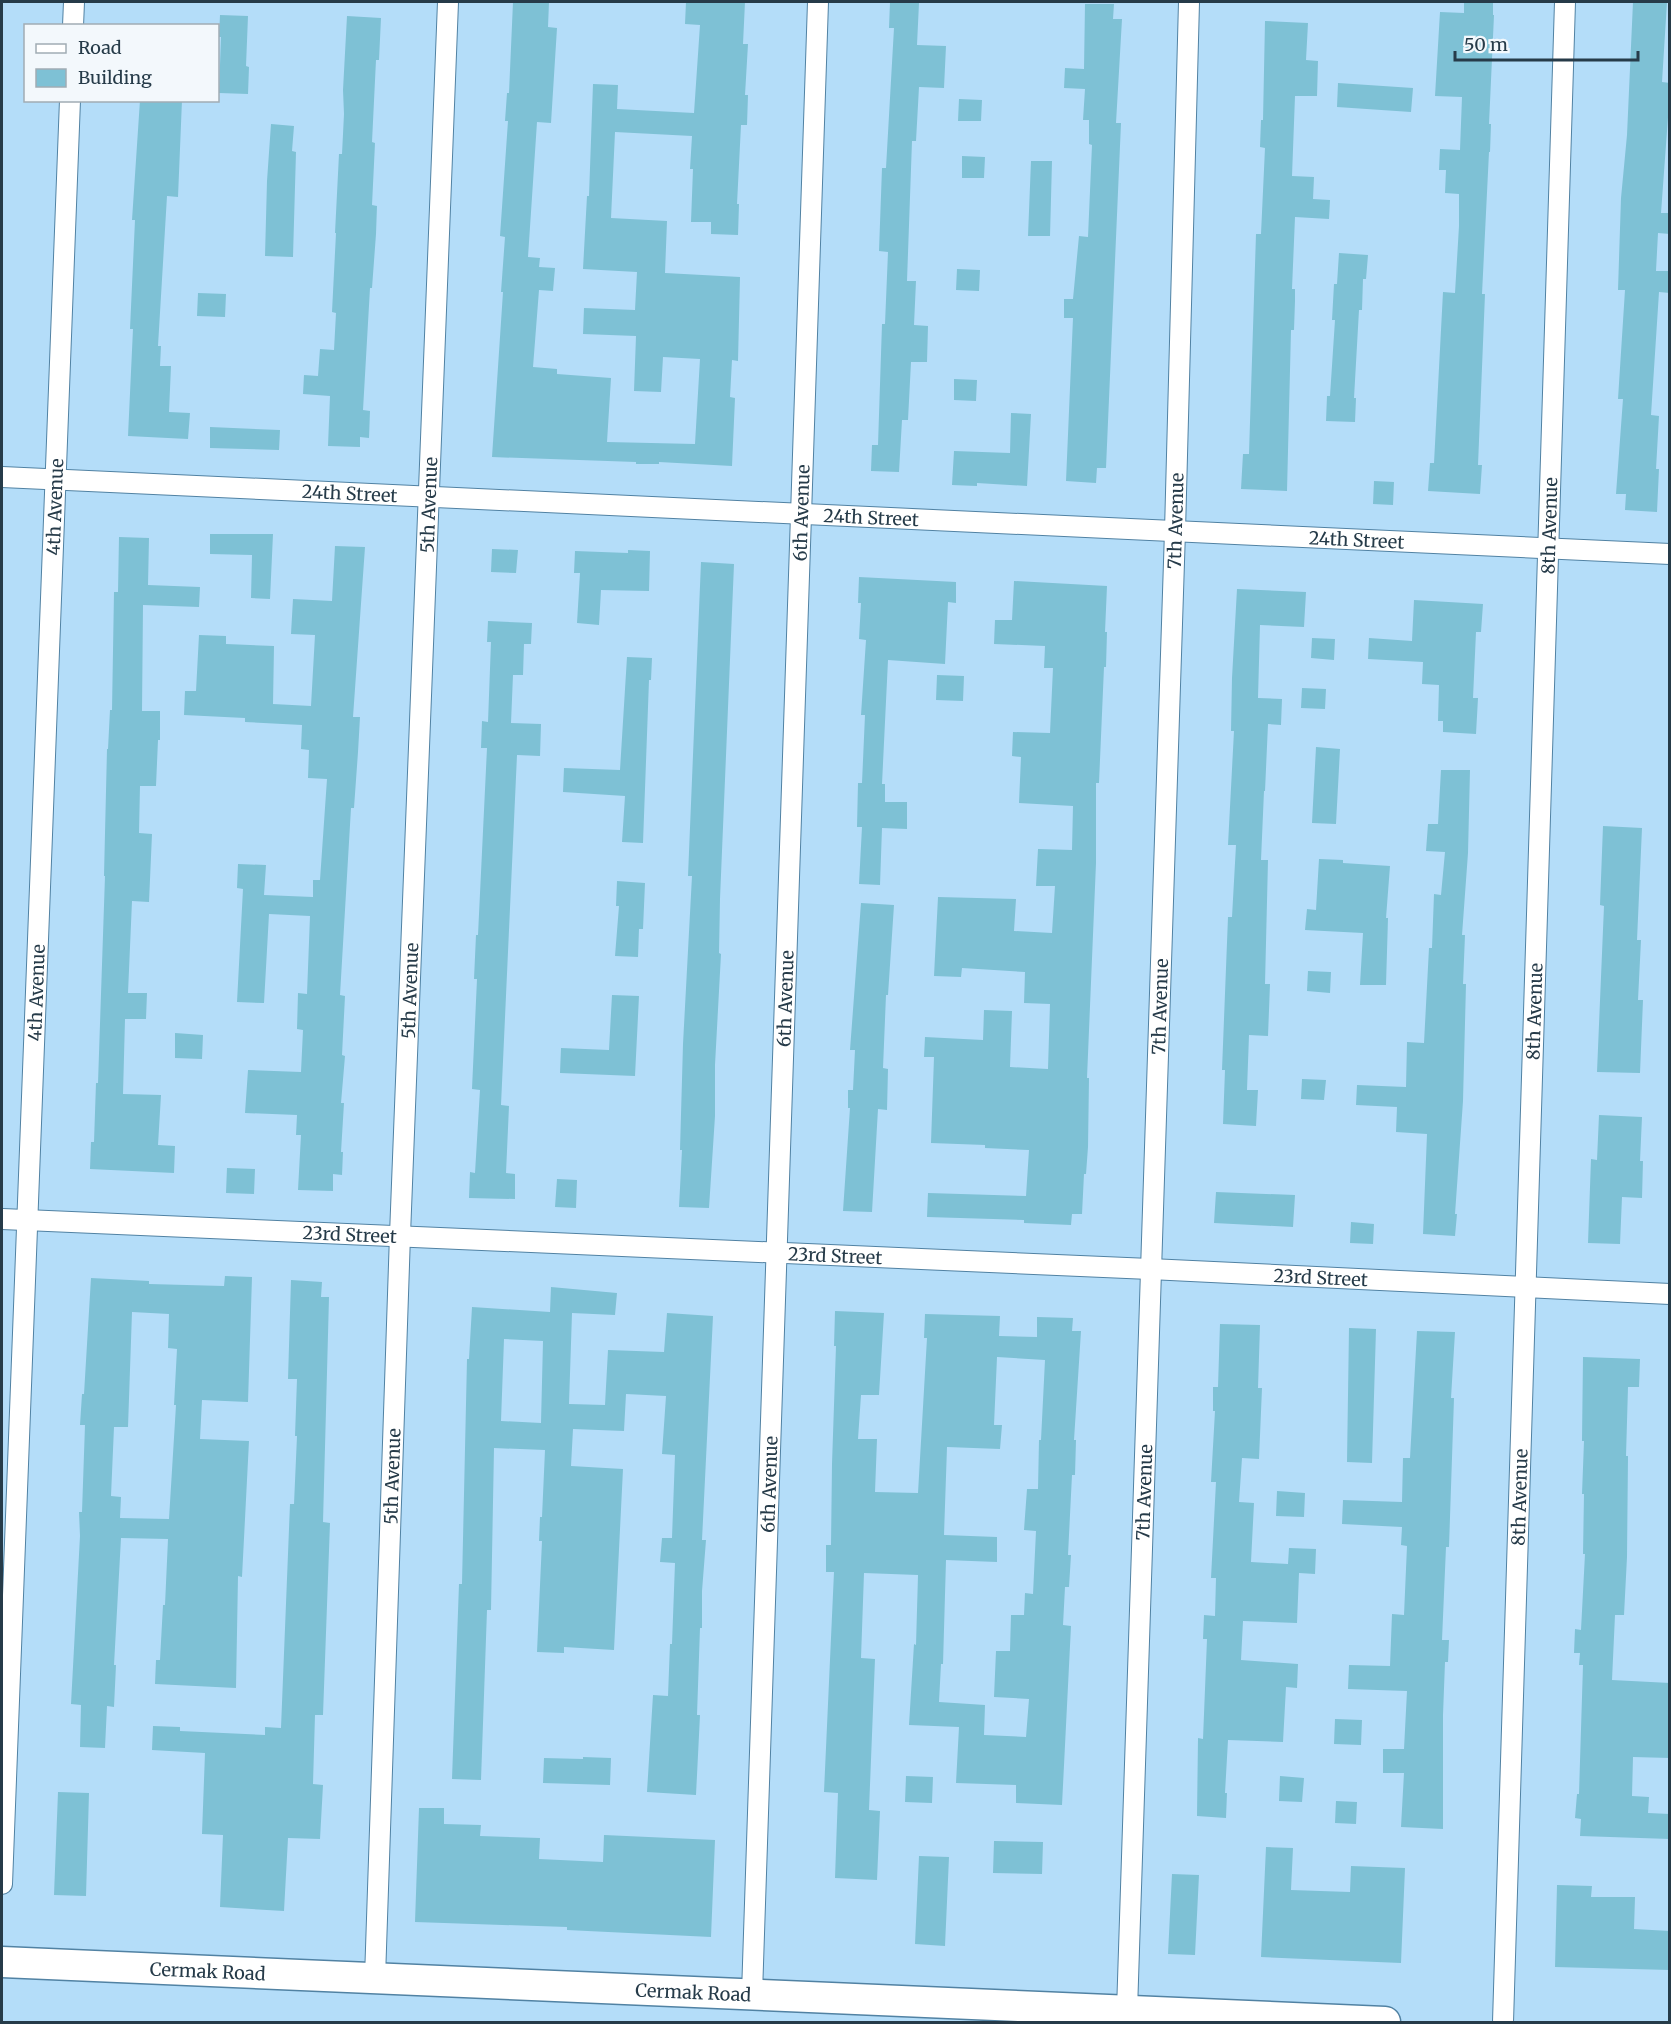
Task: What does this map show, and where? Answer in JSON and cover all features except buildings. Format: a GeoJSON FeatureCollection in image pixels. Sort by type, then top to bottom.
{"type":"FeatureCollection","features":[{"type":"Feature","properties":{"kind":"main road","name":"Cermak Road"},"geometry":{"type":"LineString","coordinates":[[2,1962],[1385,2022]]}},
{"type":"Feature","properties":{"kind":"street"},"geometry":{"type":"LineString","coordinates":[[73,24],[74,2]]}},
{"type":"Feature","properties":{"kind":"street","name":"5th Avenue"},"geometry":{"type":"LineString","coordinates":[[375,1978],[400,1235],[448,2]]}},
{"type":"Feature","properties":{"kind":"street","name":"6th Avenue"},"geometry":{"type":"LineString","coordinates":[[752,1994],[818,2]]}},
{"type":"Feature","properties":{"kind":"street","name":"7th Avenue"},"geometry":{"type":"LineString","coordinates":[[1127,2011],[1189,2]]}},
{"type":"Feature","properties":{"kind":"street","name":"8th Avenue"},"geometry":{"type":"LineString","coordinates":[[1503,2022],[1565,2]]}},
{"type":"Feature","properties":{"kind":"street","name":"4th Avenue"},"geometry":{"type":"LineString","coordinates":[[2,1884],[70,102]]}},
{"type":"Feature","properties":{"kind":"street","name":"24th Street"},"geometry":{"type":"LineString","coordinates":[[2,477],[1670,554]]}},
{"type":"Feature","properties":{"kind":"street","name":"23rd Street"},"geometry":{"type":"LineString","coordinates":[[2,1219],[400,1235],[1670,1294]]}}]}
